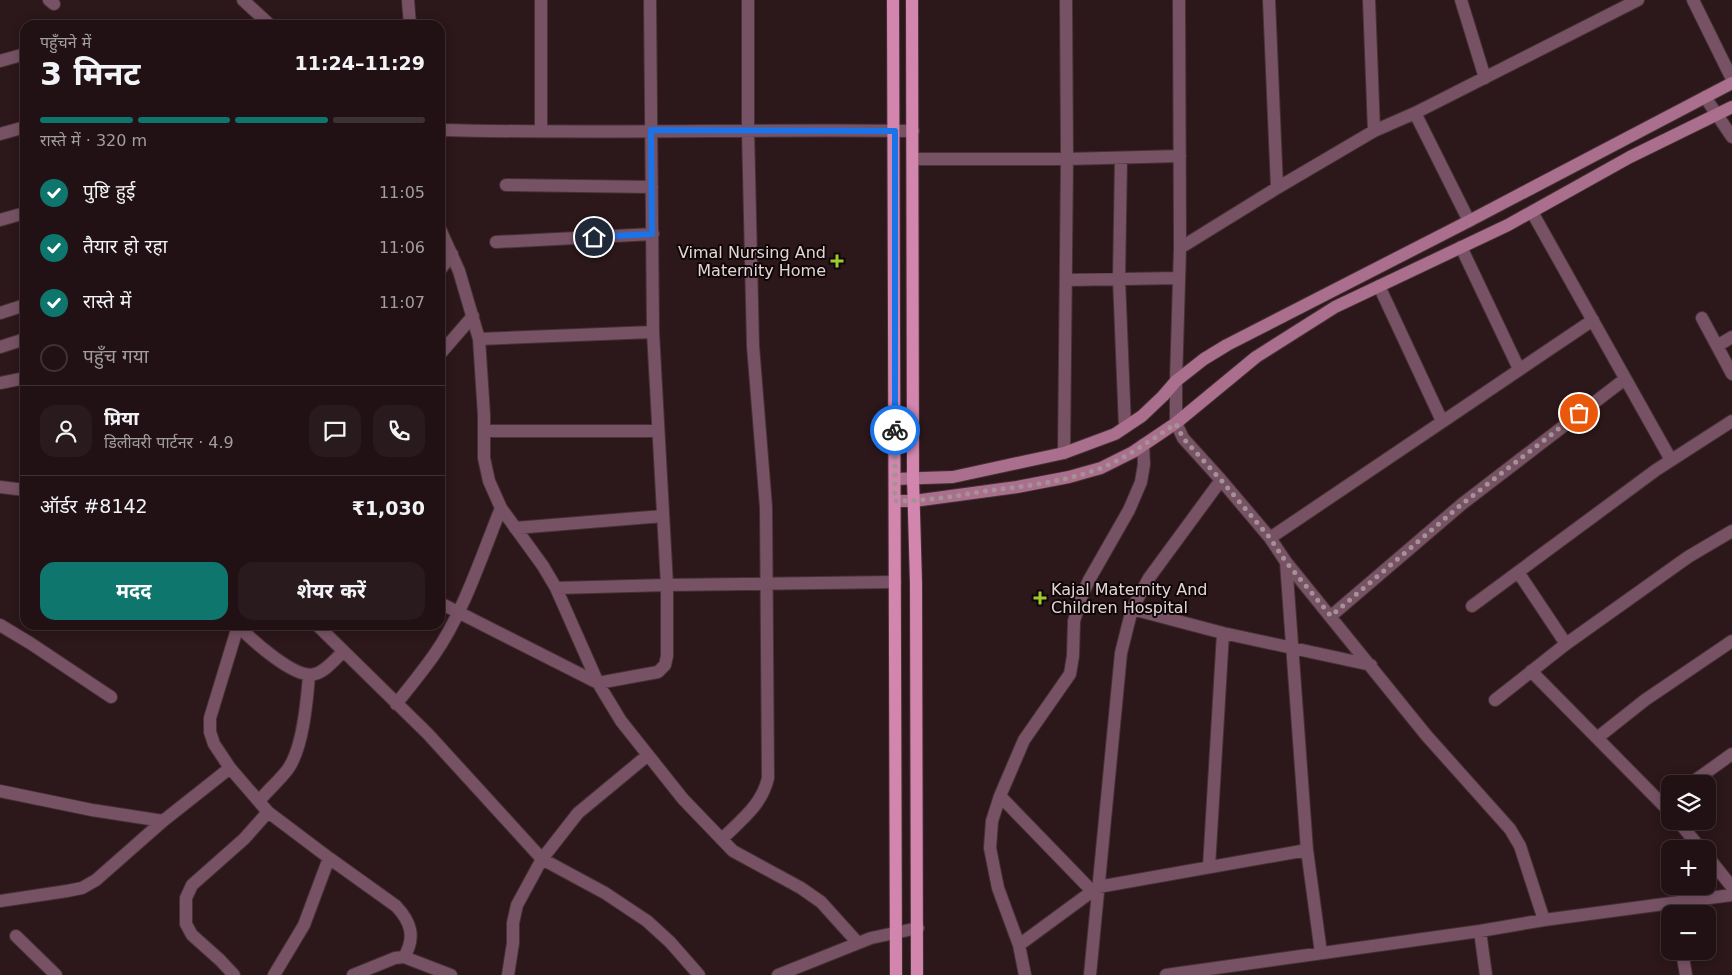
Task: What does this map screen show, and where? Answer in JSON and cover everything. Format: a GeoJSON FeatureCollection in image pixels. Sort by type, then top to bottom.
{"type":"FeatureCollection","features":[{"type":"Feature","properties":{"kind":"main road"},"geometry":{"type":"LineString","coordinates":[[893,0],[895,131],[894,721],[896,975]]}},
{"type":"Feature","properties":{"kind":"main road"},"geometry":{"type":"LineString","coordinates":[[912,0],[917,975]]}},
{"type":"Feature","properties":{"kind":"street"},"geometry":{"type":"LineString","coordinates":[[243,0],[265,20]]}},
{"type":"Feature","properties":{"kind":"street"},"geometry":{"type":"LineString","coordinates":[[408,0],[410,20]]}},
{"type":"Feature","properties":{"kind":"street"},"geometry":{"type":"LineString","coordinates":[[541,0],[542,131]]}},
{"type":"Feature","properties":{"kind":"street"},"geometry":{"type":"LineString","coordinates":[[445,604],[598,683],[658,672],[665,665],[667,656],[666,584],[653,332],[650,0]]}},
{"type":"Feature","properties":{"kind":"street"},"geometry":{"type":"LineString","coordinates":[[722,839],[759,802],[765,791],[768,778],[765,498],[752,346],[748,130],[748,0]]}},
{"type":"Feature","properties":{"kind":"street"},"geometry":{"type":"LineString","coordinates":[[1064,453],[1067,159],[1066,0]]}},
{"type":"Feature","properties":{"kind":"street"},"geometry":{"type":"LineString","coordinates":[[1179,0],[1180,248],[1176,424],[1183,438],[1270,538],[1286,562],[1426,735],[1510,829],[1520,846],[1544,920]]}},
{"type":"Feature","properties":{"kind":"street"},"geometry":{"type":"LineString","coordinates":[[1269,0],[1277,188]]}},
{"type":"Feature","properties":{"kind":"street"},"geometry":{"type":"LineString","coordinates":[[1369,0],[1374,131]]}},
{"type":"Feature","properties":{"kind":"street"},"geometry":{"type":"LineString","coordinates":[[1461,0],[1485,78]]}},
{"type":"Feature","properties":{"kind":"street"},"geometry":{"type":"LineString","coordinates":[[1180,248],[1374,131],[1415,113],[1638,0]]}},
{"type":"Feature","properties":{"kind":"street"},"geometry":{"type":"LineString","coordinates":[[1694,0],[1732,79]]}},
{"type":"Feature","properties":{"kind":"street"},"geometry":{"type":"LineString","coordinates":[[0,61],[20,55]]}},
{"type":"Feature","properties":{"kind":"street"},"geometry":{"type":"LineString","coordinates":[[895,479],[953,477],[1064,453],[1115,434],[1142,416],[1176,381],[1204,359],[1227,345],[1732,83]]}},
{"type":"Feature","properties":{"kind":"street"},"geometry":{"type":"LineString","coordinates":[[1705,97],[1732,137]]}},
{"type":"Feature","properties":{"kind":"street"},"geometry":{"type":"LineString","coordinates":[[895,501],[914,501],[1017,487],[1101,468],[1134,452],[1176,424],[1256,357],[1335,307],[1532,212],[1630,157],[1732,107]]}},
{"type":"Feature","properties":{"kind":"street"},"geometry":{"type":"LineString","coordinates":[[1415,113],[1469,221]]}},
{"type":"Feature","properties":{"kind":"street"},"geometry":{"type":"LineString","coordinates":[[0,134],[20,128]]}},
{"type":"Feature","properties":{"kind":"street"},"geometry":{"type":"LineString","coordinates":[[445,130],[510,132],[651,130],[913,131]]}},
{"type":"Feature","properties":{"kind":"street"},"geometry":{"type":"LineString","coordinates":[[913,159],[1067,159],[1180,156]]}},
{"type":"Feature","properties":{"kind":"street"},"geometry":{"type":"LineString","coordinates":[[1121,158],[1119,279],[1125,427]]}},
{"type":"Feature","properties":{"kind":"street"},"geometry":{"type":"LineString","coordinates":[[506,185],[652,187]]}},
{"type":"Feature","properties":{"kind":"street"},"geometry":{"type":"LineString","coordinates":[[1532,212],[1671,460]]}},
{"type":"Feature","properties":{"kind":"street"},"geometry":{"type":"LineString","coordinates":[[0,220],[20,214]]}},
{"type":"Feature","properties":{"kind":"street"},"geometry":{"type":"LineString","coordinates":[[496,242],[652,234]]}},
{"type":"Feature","properties":{"kind":"street"},"geometry":{"type":"LineString","coordinates":[[445,239],[460,271],[479,339],[484,458],[489,481],[501,508],[543,566],[556,588],[598,683],[621,721],[648,755],[684,799],[733,851],[801,888],[821,902],[858,943]]}},
{"type":"Feature","properties":{"kind":"street"},"geometry":{"type":"LineString","coordinates":[[1461,247],[1519,369]]}},
{"type":"Feature","properties":{"kind":"street"},"geometry":{"type":"LineString","coordinates":[[445,263],[452,254]]}},
{"type":"Feature","properties":{"kind":"street"},"geometry":{"type":"LineString","coordinates":[[1066,280],[1179,278]]}},
{"type":"Feature","properties":{"kind":"street"},"geometry":{"type":"LineString","coordinates":[[1379,286],[1442,421]]}},
{"type":"Feature","properties":{"kind":"street"},"geometry":{"type":"LineString","coordinates":[[0,313],[20,307]]}},
{"type":"Feature","properties":{"kind":"street"},"geometry":{"type":"LineString","coordinates":[[445,348],[473,316]]}},
{"type":"Feature","properties":{"kind":"street"},"geometry":{"type":"LineString","coordinates":[[1702,318],[1732,374]]}},
{"type":"Feature","properties":{"kind":"street"},"geometry":{"type":"LineString","coordinates":[[1270,538],[1593,320]]}},
{"type":"Feature","properties":{"kind":"street"},"geometry":{"type":"LineString","coordinates":[[479,339],[653,332]]}},
{"type":"Feature","properties":{"kind":"street"},"geometry":{"type":"LineString","coordinates":[[1717,346],[1732,337]]}},
{"type":"Feature","properties":{"kind":"street"},"geometry":{"type":"LineString","coordinates":[[0,347],[20,341]]}},
{"type":"Feature","properties":{"kind":"street"},"geometry":{"type":"LineString","coordinates":[[0,383],[20,379]]}},
{"type":"Feature","properties":{"kind":"street"},"geometry":{"type":"LineString","coordinates":[[1331,616],[1462,504],[1625,379]]}},
{"type":"Feature","properties":{"kind":"street"},"geometry":{"type":"LineString","coordinates":[[1472,606],[1671,460],[1732,421]]}},
{"type":"Feature","properties":{"kind":"street"},"geometry":{"type":"LineString","coordinates":[[484,431],[658,431]]}},
{"type":"Feature","properties":{"kind":"street"},"geometry":{"type":"LineString","coordinates":[[1025,975],[1019,945],[998,888],[990,848],[992,821],[1000,796],[1024,740],[1070,674],[1073,656],[1074,621],[1081,598],[1089,580],[1129,510],[1141,482],[1144,464],[1143,445]]}},
{"type":"Feature","properties":{"kind":"street"},"geometry":{"type":"LineString","coordinates":[[1090,975],[1095,889],[1121,653],[1132,609],[1149,578],[1221,480]]}},
{"type":"Feature","properties":{"kind":"street"},"geometry":{"type":"LineString","coordinates":[[0,487],[20,489]]}},
{"type":"Feature","properties":{"kind":"street"},"geometry":{"type":"LineString","coordinates":[[396,704],[435,654],[471,583],[501,508]]}},
{"type":"Feature","properties":{"kind":"street"},"geometry":{"type":"LineString","coordinates":[[515,528],[663,516]]}},
{"type":"Feature","properties":{"kind":"street"},"geometry":{"type":"LineString","coordinates":[[1495,700],[1566,644],[1688,557],[1731,533]]}},
{"type":"Feature","properties":{"kind":"street"},"geometry":{"type":"LineString","coordinates":[[1286,562],[1307,850],[1321,954]]}},
{"type":"Feature","properties":{"kind":"street"},"geometry":{"type":"LineString","coordinates":[[1518,572],[1566,644]]}},
{"type":"Feature","properties":{"kind":"street"},"geometry":{"type":"LineString","coordinates":[[556,588],[666,584],[895,582]]}},
{"type":"Feature","properties":{"kind":"street"},"geometry":{"type":"LineString","coordinates":[[1132,609],[1223,633],[1371,666]]}},
{"type":"Feature","properties":{"kind":"street"},"geometry":{"type":"LineString","coordinates":[[0,625],[111,697]]}},
{"type":"Feature","properties":{"kind":"street"},"geometry":{"type":"LineString","coordinates":[[236,630],[210,718],[210,732],[214,744],[230,768],[268,812],[396,906],[408,923],[412,939],[410,948],[404,957]]}},
{"type":"Feature","properties":{"kind":"street"},"geometry":{"type":"LineString","coordinates":[[242,630],[273,656],[296,671],[309,675],[318,673],[343,652]]}},
{"type":"Feature","properties":{"kind":"street"},"geometry":{"type":"LineString","coordinates":[[324,630],[343,652],[428,734],[542,859],[605,893],[647,921],[670,942],[699,975]]}},
{"type":"Feature","properties":{"kind":"street"},"geometry":{"type":"LineString","coordinates":[[1209,868],[1223,633]]}},
{"type":"Feature","properties":{"kind":"street"},"geometry":{"type":"LineString","coordinates":[[1597,738],[1645,700],[1732,642]]}},
{"type":"Feature","properties":{"kind":"street"},"geometry":{"type":"LineString","coordinates":[[1531,671],[1661,799]]}},
{"type":"Feature","properties":{"kind":"street"},"geometry":{"type":"LineString","coordinates":[[259,801],[288,769],[299,744],[309,675]]}},
{"type":"Feature","properties":{"kind":"street"},"geometry":{"type":"LineString","coordinates":[[1703,775],[1732,754]]}},
{"type":"Feature","properties":{"kind":"street"},"geometry":{"type":"LineString","coordinates":[[508,975],[513,943],[512,922],[517,905],[542,859],[578,813],[648,755]]}},
{"type":"Feature","properties":{"kind":"street"},"geometry":{"type":"LineString","coordinates":[[0,901],[82,888],[96,880],[163,821],[230,768]]}},
{"type":"Feature","properties":{"kind":"street"},"geometry":{"type":"LineString","coordinates":[[0,791],[92,810],[163,821]]}},
{"type":"Feature","properties":{"kind":"street"},"geometry":{"type":"LineString","coordinates":[[1000,796],[1095,889]]}},
{"type":"Feature","properties":{"kind":"street"},"geometry":{"type":"LineString","coordinates":[[234,975],[192,935],[186,924],[186,898],[192,885],[244,839],[268,812]]}},
{"type":"Feature","properties":{"kind":"street"},"geometry":{"type":"LineString","coordinates":[[1685,830],[1694,840]]}},
{"type":"Feature","properties":{"kind":"street"},"geometry":{"type":"LineString","coordinates":[[1019,945],[1095,889],[1307,850]]}},
{"type":"Feature","properties":{"kind":"street"},"geometry":{"type":"LineString","coordinates":[[274,975],[304,924],[329,858]]}},
{"type":"Feature","properties":{"kind":"street"},"geometry":{"type":"LineString","coordinates":[[1716,867],[1732,887]]}},
{"type":"Feature","properties":{"kind":"street"},"geometry":{"type":"LineString","coordinates":[[1688,905],[1732,896]]}},
{"type":"Feature","properties":{"kind":"street"},"geometry":{"type":"LineString","coordinates":[[1166,975],[1480,932],[1544,920],[1661,909]]}},
{"type":"Feature","properties":{"kind":"street"},"geometry":{"type":"LineString","coordinates":[[778,975],[870,938],[918,928]]}},
{"type":"Feature","properties":{"kind":"street"},"geometry":{"type":"LineString","coordinates":[[1480,932],[1486,975]]}},
{"type":"Feature","properties":{"kind":"street"},"geometry":{"type":"LineString","coordinates":[[16,936],[56,975]]}},
{"type":"Feature","properties":{"kind":"street"},"geometry":{"type":"LineString","coordinates":[[353,975],[395,958],[404,957],[451,975]]}},
{"type":"Feature","properties":{"kind":"street"},"geometry":{"type":"LineString","coordinates":[[1684,960],[1686,975]]}},
{"type":"Feature","properties":{"kind":"way so far"},"geometry":{"type":"LineString","coordinates":[[895,430],[895,501],[914,501],[1017,487],[1101,468],[1134,452],[1176,424],[1183,438],[1270,538],[1286,562],[1331,616],[1462,504],[1579,413]]}},
{"type":"Feature","properties":{"kind":"place","name":"Vimal Nursing And Maternity Home"},"geometry":{"type":"Point","coordinates":[837,261]}},
{"type":"Feature","properties":{"kind":"place","name":"Kajal Maternity And Children Hospital"},"geometry":{"type":"Point","coordinates":[1040,598]}},
{"type":"Feature","properties":{"kind":"route"},"geometry":{"type":"LineString","coordinates":[[594,237],[652,234],[651,130],[895,131],[895,430]]}}]}
